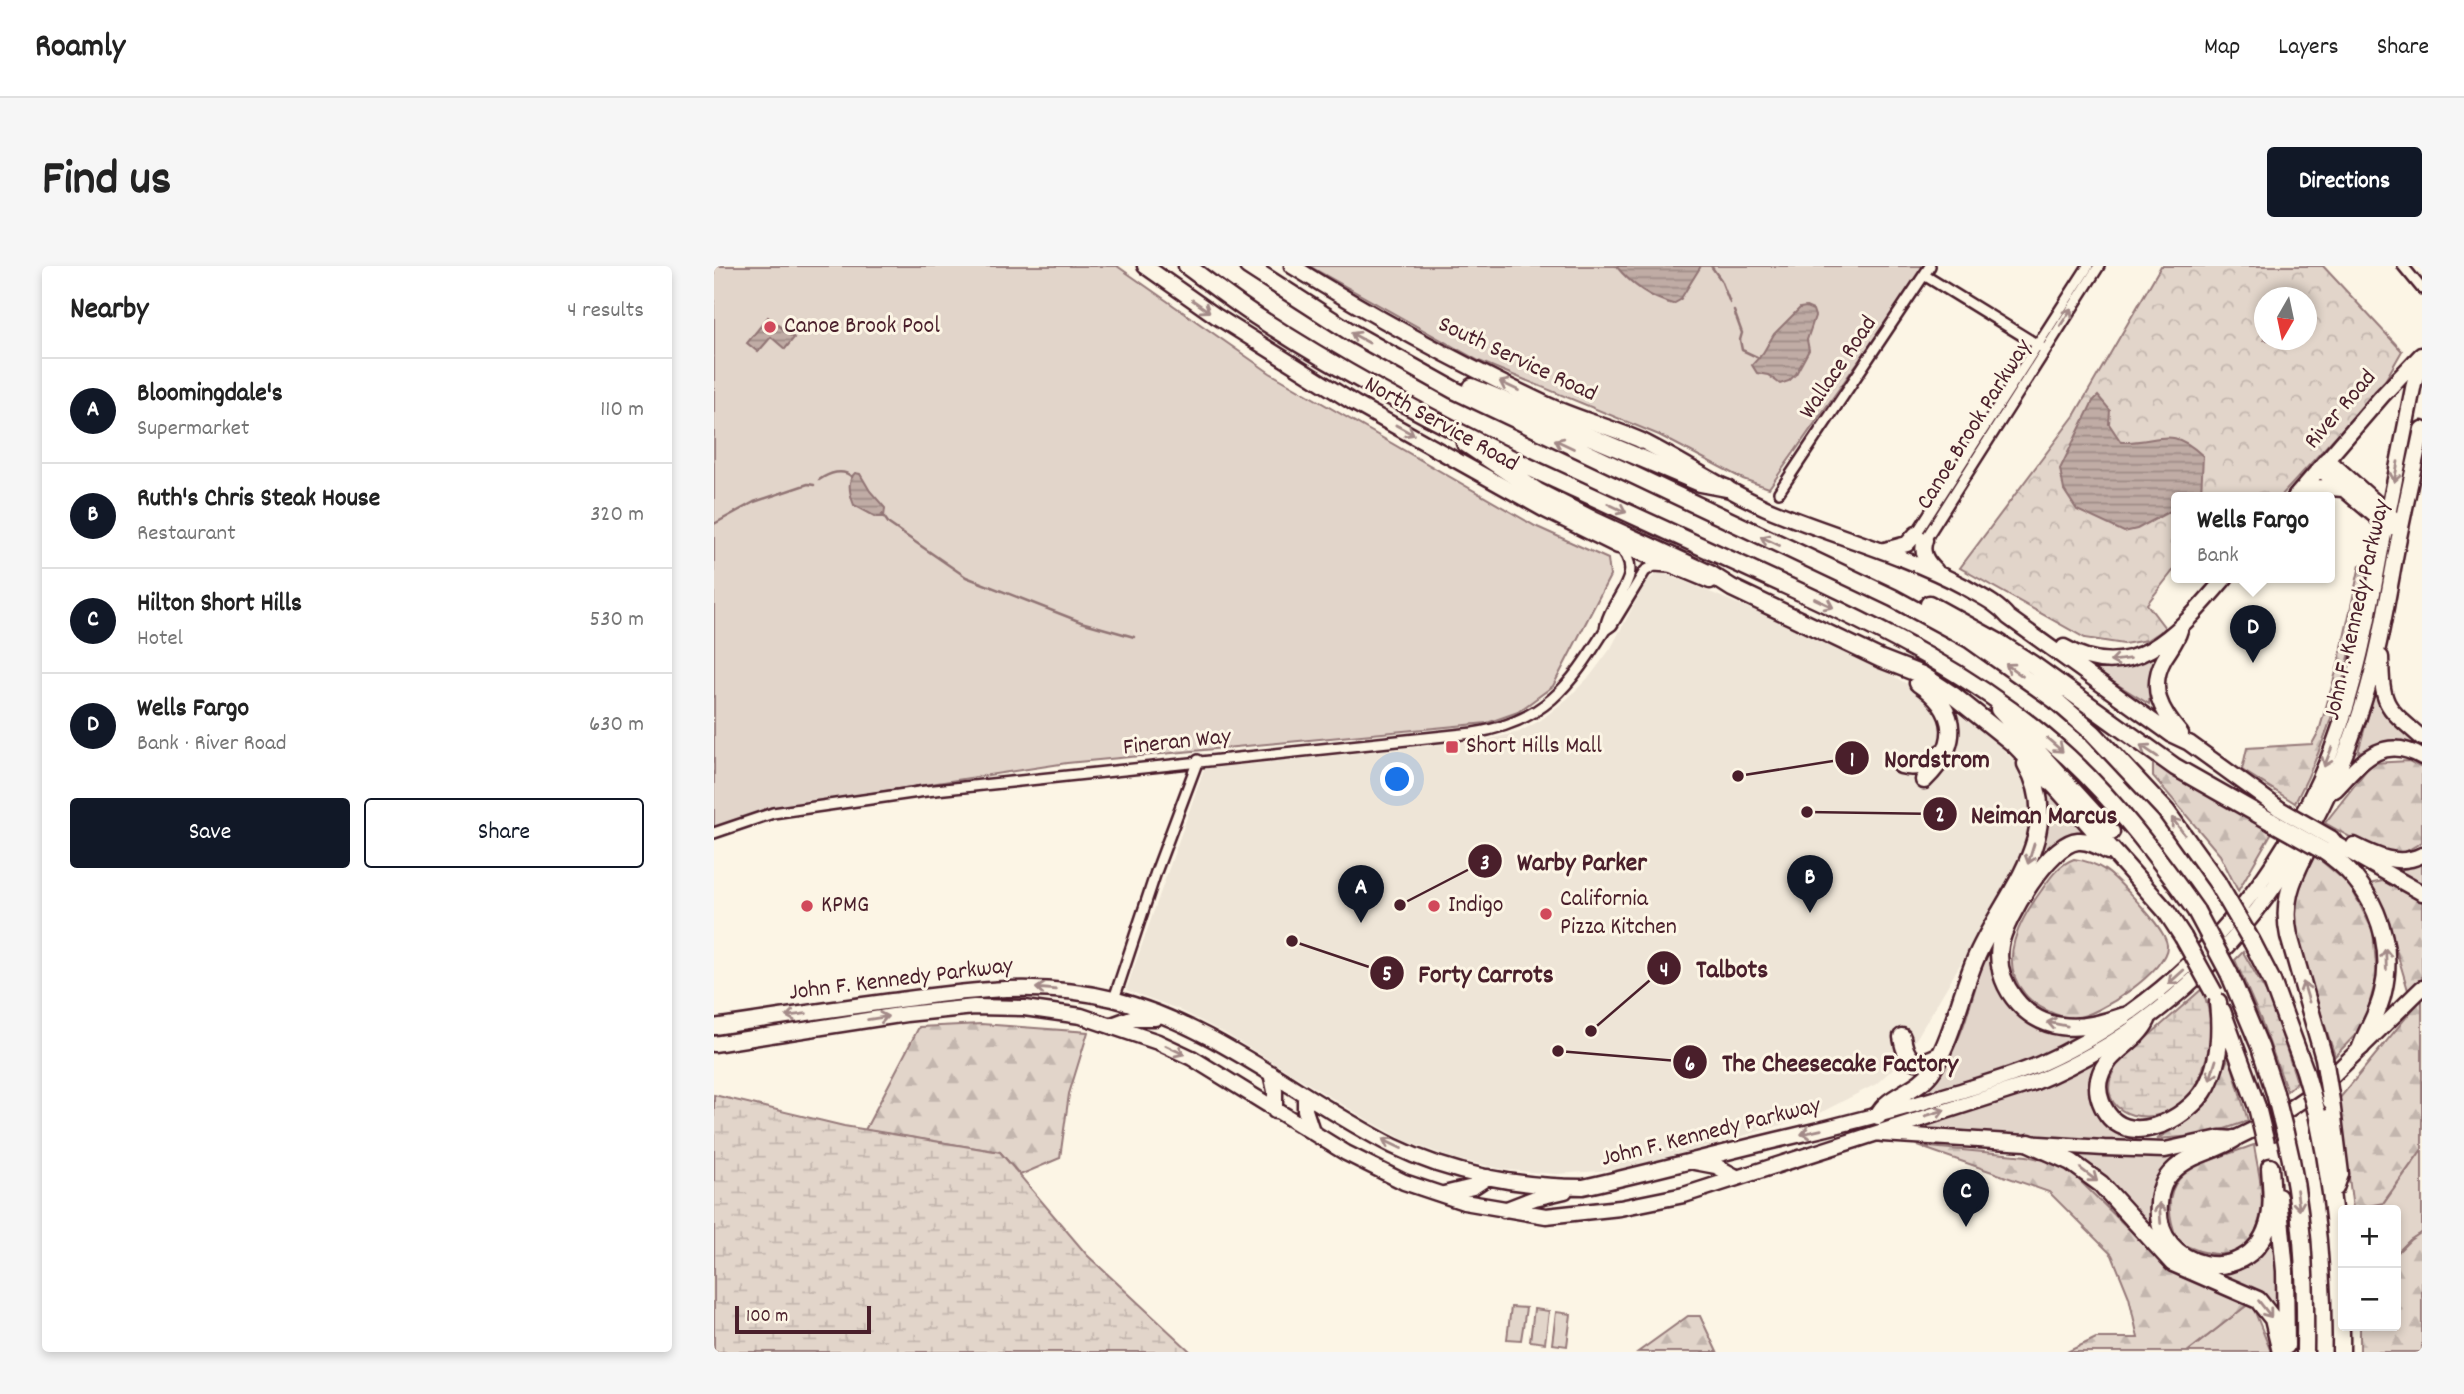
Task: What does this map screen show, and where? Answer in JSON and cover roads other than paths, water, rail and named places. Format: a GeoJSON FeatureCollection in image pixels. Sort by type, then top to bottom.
{"type":"FeatureCollection","features":[{"type":"Feature","properties":{"kind":"highway"},"geometry":{"type":"LineString","coordinates":[[1187,266],[1255,316],[1355,376],[1424,413],[1540,472],[1880,630],[1939,661],[1981,688],[2037,730],[2085,773],[2135,828],[2196,911],[2229,973],[2255,1035],[2275,1093],[2291,1158],[2301,1226],[2305,1281],[2305,1352]]}},
{"type":"Feature","properties":{"kind":"highway"},"geometry":{"type":"LineString","coordinates":[[1248,266],[1352,333],[1519,423],[1893,598],[1945,625],[2013,668],[2093,733],[2166,811],[2217,882],[2272,981],[2305,1071],[2317,1113],[2333,1193],[2341,1292],[2341,1352]]}},
{"type":"Feature","properties":{"kind":"highway"},"geometry":{"type":"LineString","coordinates":[[1420,370],[1458,381],[1700,484],[1726,488]]}},
{"type":"Feature","properties":{"kind":"highway"},"geometry":{"type":"LineString","coordinates":[[1424,413],[1538,492],[1710,574],[1732,588],[1881,659],[1922,675],[1954,696],[2014,744],[2120,858],[2166,911],[2183,937],[2228,1023],[2257,1108],[2277,1191],[2283,1235],[2284,1352]]}},
{"type":"Feature","properties":{"kind":"highway"},"geometry":{"type":"LineString","coordinates":[[1803,556],[1926,603],[1986,635],[2032,664],[2175,767],[2276,815],[2328,845],[2361,886],[2379,918],[2385,943],[2384,990],[2361,1047]]}},
{"type":"Feature","properties":{"kind":"highway"},"geometry":{"type":"LineString","coordinates":[[1881,659],[1926,688],[1938,699],[1948,718],[1949,738],[1945,755],[1924,780]]}},
{"type":"Feature","properties":{"kind":"highway"},"geometry":{"type":"LineString","coordinates":[[1981,688],[2095,813],[2160,894],[2166,911]]}},
{"type":"Feature","properties":{"kind":"highway"},"geometry":{"type":"LineString","coordinates":[[1901,765],[1911,767],[1930,762],[1940,755],[1949,738]]}},
{"type":"Feature","properties":{"kind":"highway"},"geometry":{"type":"LineString","coordinates":[[1878,1116],[1883,1104],[1906,1094],[1932,1070],[1949,1037],[1977,957],[2024,873],[2037,831],[2039,802],[2037,787],[2014,744]]}},
{"type":"Feature","properties":{"kind":"highway"},"geometry":{"type":"LineString","coordinates":[[2120,858],[2091,843],[2077,841],[2063,847],[2035,877],[2007,924],[2001,937],[1999,955],[2002,976],[2008,989],[2020,1005],[2039,1019],[2060,1026],[2085,1026],[2124,1016]]}},
{"type":"Feature","properties":{"kind":"highway"},"geometry":{"type":"LineString","coordinates":[[2302,842],[2305,854],[2290,884],[2285,915],[2324,1058],[2340,1174],[2333,1193]]}},
{"type":"Feature","properties":{"kind":"highway"},"geometry":{"type":"LineString","coordinates":[[2147,1020],[2141,1032],[2108,1061],[2098,1080],[2100,1098],[2106,1112],[2123,1126],[2135,1129],[2170,1122],[2187,1111],[2201,1096],[2215,1064],[2220,1031],[2216,998]]}},
{"type":"Feature","properties":{"kind":"highway"},"geometry":{"type":"LineString","coordinates":[[1902,1037],[1905,1052],[1912,1059],[1922,1062],[1938,1056]]}},
{"type":"Feature","properties":{"kind":"highway"},"geometry":{"type":"LineString","coordinates":[[2234,1139],[2182,1163],[2165,1181],[2159,1201],[2159,1220],[2169,1243],[2183,1256],[2204,1265],[2220,1266],[2240,1259],[2252,1251],[2268,1226],[2270,1167]]}},
{"type":"Feature","properties":{"kind":"highway"},"geometry":{"type":"LineString","coordinates":[[2028,1143],[2071,1162],[2094,1178],[2173,1264],[2258,1300],[2273,1319],[2284,1352]]}},
{"type":"Feature","properties":{"kind":"main road","name":"North Service Road"},"geometry":{"type":"LineString","coordinates":[[1145,266],[1216,316],[1354,402],[1545,510],[1618,546],[1625,546],[1732,588]]}},
{"type":"Feature","properties":{"kind":"main road","name":"South Service Road"},"geometry":{"type":"LineString","coordinates":[[1292,266],[1345,299],[1483,374],[1552,407],[1642,441],[1726,488],[1773,510],[1885,550],[1940,574],[2001,608]]}},
{"type":"Feature","properties":{"kind":"main road","name":"River Road"},"geometry":{"type":"LineString","coordinates":[[2301,492],[2422,356]]}},
{"type":"Feature","properties":{"kind":"main road","name":"John F. Kennedy Parkway"},"geometry":{"type":"LineString","coordinates":[[714,1027],[981,989],[1072,991],[1114,999],[1167,1017],[1231,1050],[1396,1147],[1443,1166],[1488,1177],[1556,1187],[1583,1187],[1878,1116],[2037,1065],[2089,1039],[2164,987],[2230,923],[2273,862],[2304,810],[2331,750],[2351,692],[2391,522],[2414,383],[2422,356]]}},
{"type":"Feature","properties":{"kind":"main road","name":"John F. Kennedy Parkway"},"geometry":{"type":"LineString","coordinates":[[714,1044],[906,1014],[974,1007],[1024,1008],[1081,1016],[1158,1042],[1192,1058],[1275,1111],[1404,1182],[1442,1195],[1503,1210],[1545,1216],[1620,1208],[1684,1195],[1870,1133],[2017,1088],[2095,1053],[2147,1020],[2187,987],[2253,917],[2302,842],[2326,798],[2350,744],[2364,701],[2380,638],[2391,522],[2422,429]]}},
{"type":"Feature","properties":{"kind":"main road"},"geometry":{"type":"LineString","coordinates":[[2324,464],[2343,489],[2391,522]]}},
{"type":"Feature","properties":{"kind":"main road"},"geometry":{"type":"LineString","coordinates":[[2324,464],[2391,522]]}},
{"type":"Feature","properties":{"kind":"main road"},"geometry":{"type":"LineString","coordinates":[[2308,492],[2318,487],[2343,489]]}},
{"type":"Feature","properties":{"kind":"main road"},"geometry":{"type":"LineString","coordinates":[[1885,550],[1920,537],[1927,562],[1940,574]]}},
{"type":"Feature","properties":{"kind":"main road"},"geometry":{"type":"LineString","coordinates":[[2001,608],[2011,611],[2079,655],[2109,662],[2138,657],[2180,630],[2221,583]]}},
{"type":"Feature","properties":{"kind":"main road"},"geometry":{"type":"LineString","coordinates":[[2001,608],[2008,617],[2172,735],[2189,743]]}},
{"type":"Feature","properties":{"kind":"main road"},"geometry":{"type":"LineString","coordinates":[[2180,630],[2160,667],[2156,686],[2163,712],[2189,743],[2276,815]]}},
{"type":"Feature","properties":{"kind":"main road"},"geometry":{"type":"LineString","coordinates":[[2380,638],[2381,681],[2386,702],[2398,717],[2422,738]]}},
{"type":"Feature","properties":{"kind":"main road"},"geometry":{"type":"LineString","coordinates":[[2326,798],[2355,766],[2371,755],[2400,749],[2422,757]]}},
{"type":"Feature","properties":{"kind":"main road"},"geometry":{"type":"LineString","coordinates":[[2328,845],[2339,838],[2389,860],[2409,860],[2422,855]]}},
{"type":"Feature","properties":{"kind":"main road"},"geometry":{"type":"LineString","coordinates":[[2328,845],[2337,845],[2422,893]]}},
{"type":"Feature","properties":{"kind":"main road"},"geometry":{"type":"LineString","coordinates":[[1870,1133],[2165,1150],[2220,1138],[2234,1139],[2304,1101],[2336,1074],[2422,988]]}},
{"type":"Feature","properties":{"kind":"main road"},"geometry":{"type":"LineString","coordinates":[[1081,1016],[1101,1011],[1114,999]]}},
{"type":"Feature","properties":{"kind":"main road"},"geometry":{"type":"LineString","coordinates":[[1112,1025],[1131,1018],[1167,1017]]}},
{"type":"Feature","properties":{"kind":"main road"},"geometry":{"type":"LineString","coordinates":[[1271,1073],[1275,1111]]}},
{"type":"Feature","properties":{"kind":"main road"},"geometry":{"type":"LineString","coordinates":[[1305,1095],[1305,1110],[1311,1130]]}},
{"type":"Feature","properties":{"kind":"main road"},"geometry":{"type":"LineString","coordinates":[[1738,1149],[1747,1160],[1762,1169]]}},
{"type":"Feature","properties":{"kind":"main road"},"geometry":{"type":"LineString","coordinates":[[1692,1161],[1716,1166],[1736,1177]]}},
{"type":"Feature","properties":{"kind":"main road"},"geometry":{"type":"LineString","coordinates":[[1442,1195],[1473,1187],[1488,1177]]}},
{"type":"Feature","properties":{"kind":"main road"},"geometry":{"type":"LineString","coordinates":[[1503,1210],[1535,1198],[1583,1187]]}},
{"type":"Feature","properties":{"kind":"street","name":"Canoe Brook Parkway"},"geometry":{"type":"LineString","coordinates":[[1920,537],[2041,347],[2088,266]]}},
{"type":"Feature","properties":{"kind":"street","name":"Canoe Brook Parkway"},"geometry":{"type":"LineString","coordinates":[[2041,347],[2099,266]]}},
{"type":"Feature","properties":{"kind":"street"},"geometry":{"type":"LineString","coordinates":[[2403,266],[2422,289]]}},
{"type":"Feature","properties":{"kind":"street"},"geometry":{"type":"LineString","coordinates":[[1927,270],[2041,347]]}},
{"type":"Feature","properties":{"kind":"street","name":"Wallace Road"},"geometry":{"type":"LineString","coordinates":[[1779,492],[1927,270]]}},
{"type":"Feature","properties":{"kind":"street","name":"Fineran Way"},"geometry":{"type":"LineString","coordinates":[[1605,630],[1606,620],[1631,568],[1627,554],[1618,546]]}},
{"type":"Feature","properties":{"kind":"street","name":"Fineran Way"},"geometry":{"type":"LineString","coordinates":[[714,832],[773,813],[926,790],[1473,733],[1507,726],[1525,719],[1569,683],[1605,630],[1612,625],[1645,571],[1654,566],[1673,567]]}},
{"type":"Feature","properties":{"kind":"street"},"geometry":{"type":"LineString","coordinates":[[1114,999],[1156,872],[1198,760]]}},
{"type":"Feature","properties":{"kind":"waterway"},"geometry":{"type":"LineString","coordinates":[[1711,266],[1721,280],[1730,303]]}},
{"type":"Feature","properties":{"kind":"waterway"},"geometry":{"type":"LineString","coordinates":[[1734,311],[1742,333],[1742,350],[1759,358]]}},
{"type":"Feature","properties":{"kind":"waterway"},"geometry":{"type":"LineString","coordinates":[[819,480],[836,472],[852,477]]}},
{"type":"Feature","properties":{"kind":"waterway"},"geometry":{"type":"LineString","coordinates":[[714,524],[754,502],[808,484],[814,485]]}},
{"type":"Feature","properties":{"kind":"waterway"},"geometry":{"type":"LineString","coordinates":[[882,514],[889,524],[966,577],[1081,622],[1134,637]]}},
{"type":"Feature","properties":{"kind":"place","name":"Canoe Brook Pool"},"geometry":{"type":"Point","coordinates":[770,327]}},
{"type":"Feature","properties":{"kind":"place","name":"Wells Fargo"},"geometry":{"type":"Point","coordinates":[2253,663]}},
{"type":"Feature","properties":{"kind":"place","name":"Short Hills Mall"},"geometry":{"type":"Point","coordinates":[1452,747]}},
{"type":"Feature","properties":{"kind":"place","name":"Nordstrom"},"geometry":{"type":"Point","coordinates":[1738,776]}},
{"type":"Feature","properties":{"kind":"place","name":"Neiman Marcus"},"geometry":{"type":"Point","coordinates":[1807,812]}},
{"type":"Feature","properties":{"kind":"place","name":"Warby Parker"},"geometry":{"type":"Point","coordinates":[1400,905]}},
{"type":"Feature","properties":{"kind":"place","name":"KPMG"},"geometry":{"type":"Point","coordinates":[807,906]}},
{"type":"Feature","properties":{"kind":"place","name":"Indigo"},"geometry":{"type":"Point","coordinates":[1434,906]}},
{"type":"Feature","properties":{"kind":"place","name":"Ruth's Chris Steak House"},"geometry":{"type":"Point","coordinates":[1810,913]}},
{"type":"Feature","properties":{"kind":"place","name":"California Pizza Kitchen"},"geometry":{"type":"Point","coordinates":[1546,914]}},
{"type":"Feature","properties":{"kind":"place","name":"Bloomingdale's"},"geometry":{"type":"Point","coordinates":[1361,923]}},
{"type":"Feature","properties":{"kind":"place","name":"Forty Carrots"},"geometry":{"type":"Point","coordinates":[1292,941]}},
{"type":"Feature","properties":{"kind":"place","name":"Talbots"},"geometry":{"type":"Point","coordinates":[1591,1031]}},
{"type":"Feature","properties":{"kind":"place","name":"The Cheesecake Factory"},"geometry":{"type":"Point","coordinates":[1558,1051]}},
{"type":"Feature","properties":{"kind":"place","name":"Hilton Short Hills"},"geometry":{"type":"Point","coordinates":[1966,1227]}}]}
